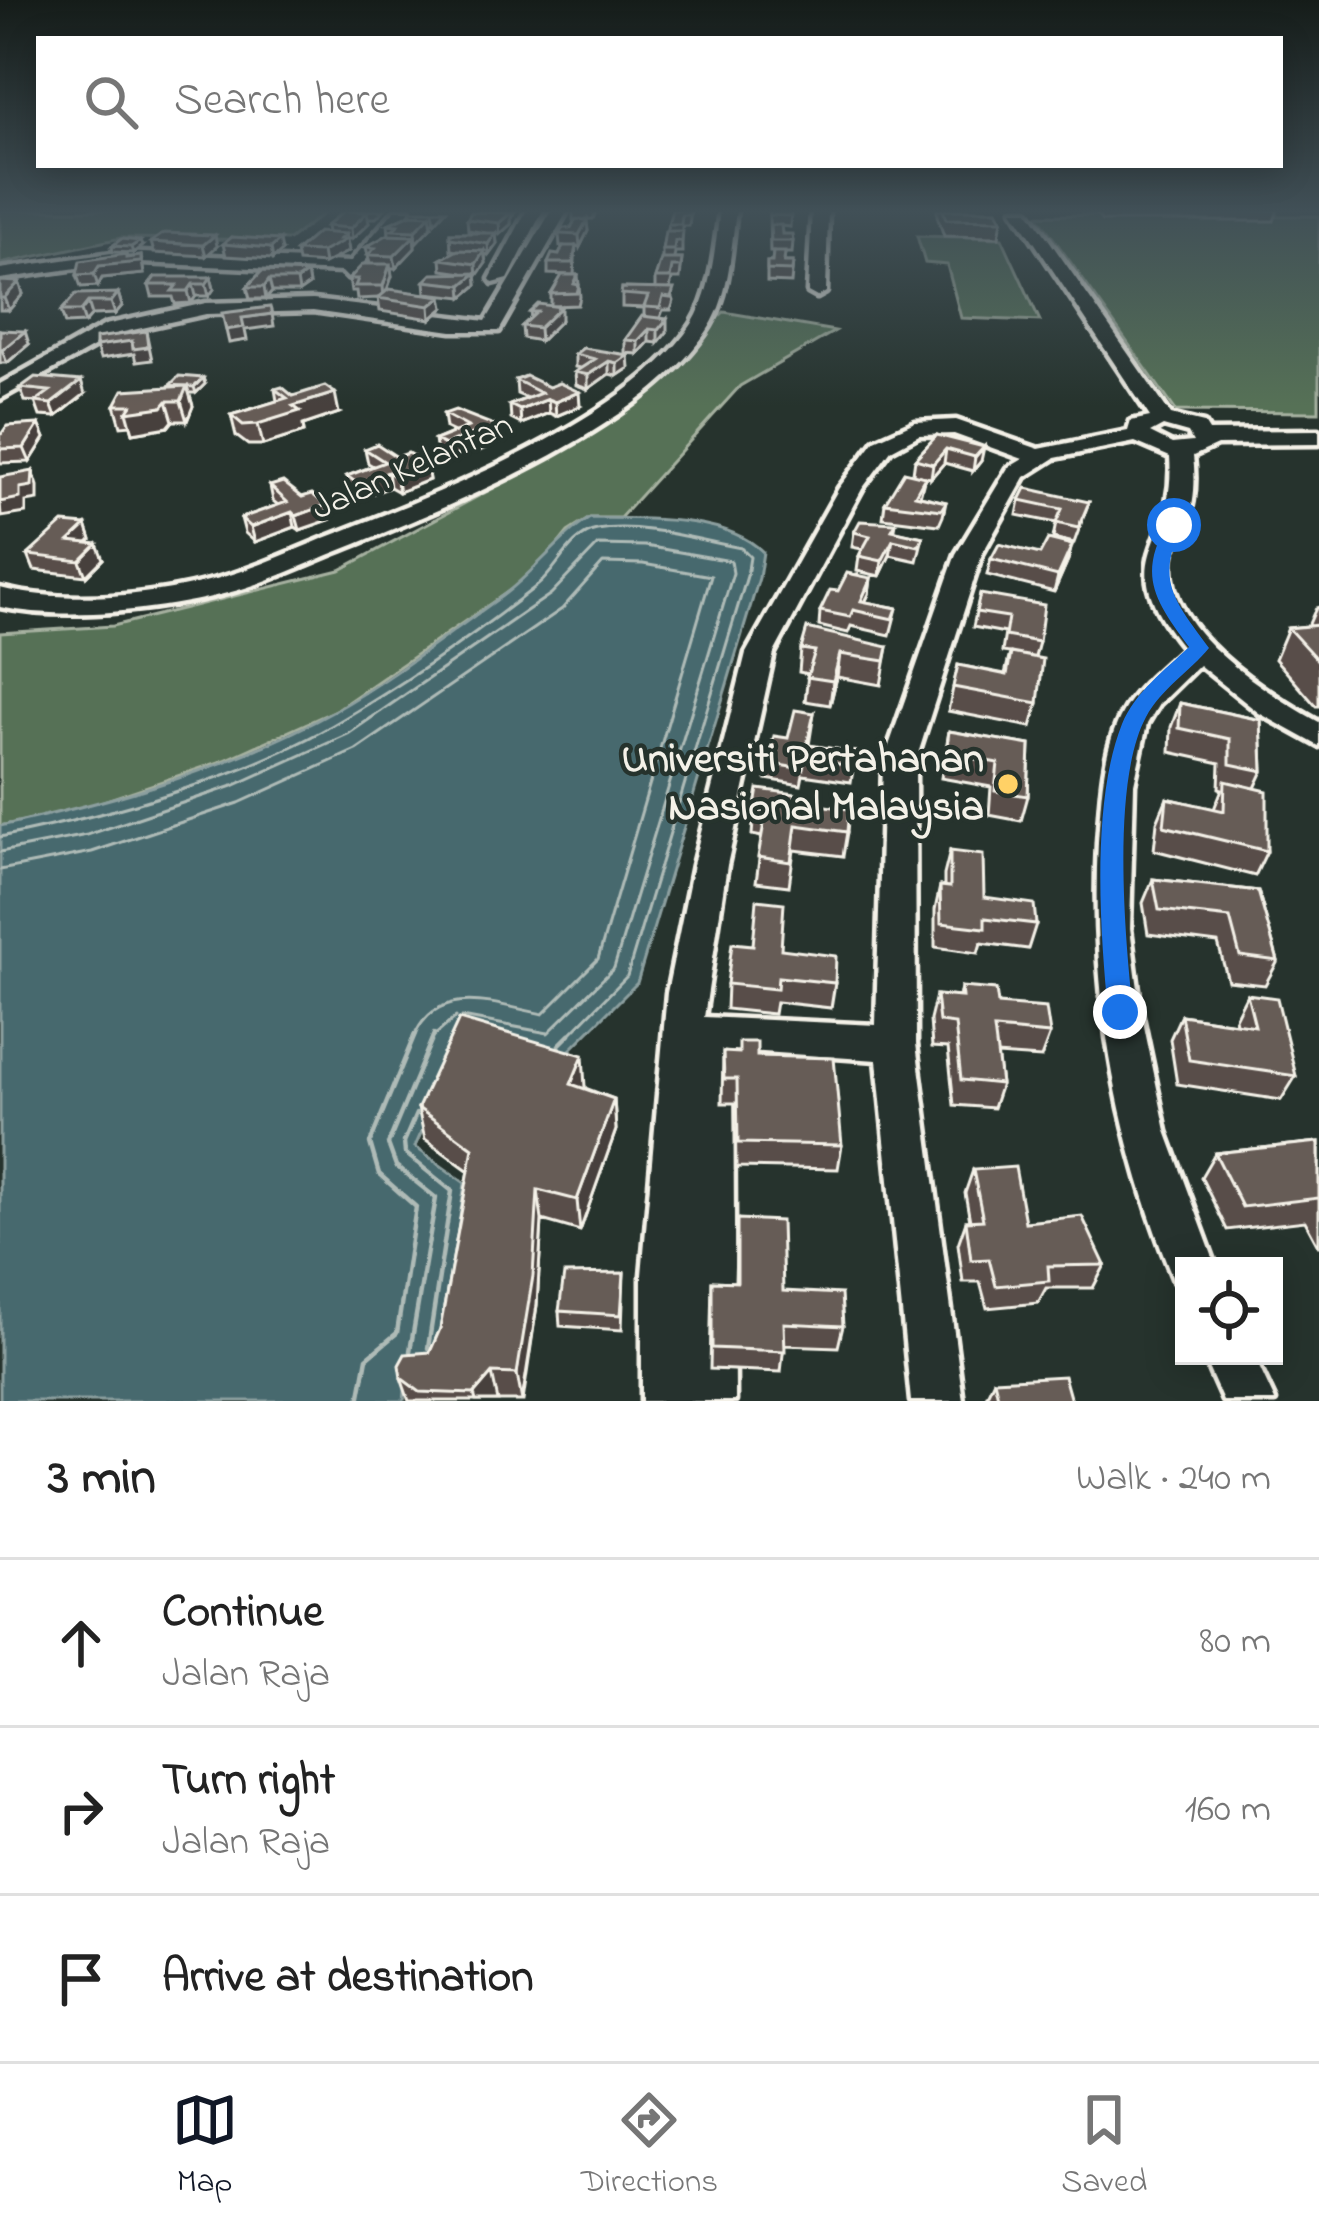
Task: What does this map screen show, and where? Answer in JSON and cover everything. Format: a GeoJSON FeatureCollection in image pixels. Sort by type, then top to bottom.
{"type":"FeatureCollection","features":[{"type":"Feature","properties":{"kind":"street"},"geometry":{"type":"LineString","coordinates":[[339,308],[349,275]]}},
{"type":"Feature","properties":{"kind":"street"},"geometry":{"type":"LineString","coordinates":[[494,290],[501,275]]}},
{"type":"Feature","properties":{"kind":"street"},"geometry":{"type":"LineString","coordinates":[[0,393],[68,350],[126,324],[197,312],[339,308],[444,328],[492,327],[522,275]]}},
{"type":"Feature","properties":{"kind":"street","name":"Jalan Kelantan"},"geometry":{"type":"LineString","coordinates":[[0,596],[7,601],[100,606],[237,582],[451,496],[574,434],[672,362],[703,322],[718,275]]}},
{"type":"Feature","properties":{"kind":"street"},"geometry":{"type":"LineString","coordinates":[[817,292],[818,275]]}},
{"type":"Feature","properties":{"kind":"street"},"geometry":{"type":"LineString","coordinates":[[1059,275],[1160,448],[1201,448],[1206,438]]}},
{"type":"Feature","properties":{"kind":"street"},"geometry":{"type":"LineString","coordinates":[[668,1401],[666,1276],[686,993],[710,865],[760,653],[850,488],[884,445],[915,429],[956,427],[1039,457]]}},
{"type":"Feature","properties":{"kind":"street"},"geometry":{"type":"LineString","coordinates":[[937,1401],[896,1044],[899,764],[969,554],[1016,473],[1039,457],[1151,428],[1196,428],[1206,438],[1319,437]]}},
{"type":"Feature","properties":{"kind":"street"},"geometry":{"type":"LineString","coordinates":[[1181,451],[1184,500],[1159,557],[1162,589],[1171,610],[1199,648],[1264,704],[1319,736]]}},
{"type":"Feature","properties":{"kind":"street"},"geometry":{"type":"LineString","coordinates":[[1189,1257],[1144,1131],[1120,1012],[1112,928],[1118,784],[1132,724],[1147,698],[1199,648]]}},
{"type":"Feature","properties":{"kind":"street"},"geometry":{"type":"LineString","coordinates":[[710,1401],[713,1031],[896,1044]]}},
{"type":"Feature","properties":{"kind":"street"},"geometry":{"type":"LineString","coordinates":[[1232,1365],[1249,1401]]}},
{"type":"Feature","properties":{"kind":"green space"},"geometry":{"type":"Polygon","coordinates":[[[950,275],[1019,275],[1040,321],[961,318],[950,275]]]}},
{"type":"Feature","properties":{"kind":"green space"},"geometry":{"type":"Polygon","coordinates":[[[1080,275],[1319,275],[1319,412],[1176,411],[1080,275]]]}},
{"type":"Feature","properties":{"kind":"green space"},"geometry":{"type":"Polygon","coordinates":[[[724,312],[835,331],[740,386],[620,518],[590,518],[568,532],[535,573],[336,710],[225,760],[80,809],[0,826],[0,633],[113,626],[340,570],[587,438],[724,312]]]}},
{"type":"Feature","properties":{"kind":"water"},"geometry":{"type":"Polygon","coordinates":[[[590,518],[682,521],[727,531],[763,552],[759,578],[637,983],[557,1063],[460,1044],[415,1147],[465,1183],[437,1370],[406,1380],[404,1401],[0,1401],[0,826],[173,780],[257,749],[336,710],[502,596],[590,518]]]}},
{"type":"Feature","properties":{"kind":"building"},"geometry":{"type":"Polygon","coordinates":[[[258,275],[304,275],[297,280],[269,280],[264,287],[247,287],[258,275]]]}},
{"type":"Feature","properties":{"kind":"building"},"geometry":{"type":"Polygon","coordinates":[[[386,275],[383,286],[355,286],[358,279],[349,279],[386,275]]]}},
{"type":"Feature","properties":{"kind":"building"},"geometry":{"type":"Polygon","coordinates":[[[431,275],[473,275],[462,285],[425,281],[431,275]]]}},
{"type":"Feature","properties":{"kind":"building"},"geometry":{"type":"Polygon","coordinates":[[[562,275],[578,275],[577,293],[551,294],[562,275]]]}},
{"type":"Feature","properties":{"kind":"building"},"geometry":{"type":"Polygon","coordinates":[[[155,277],[211,277],[188,291],[172,291],[177,285],[149,285],[155,277]]]}},
{"type":"Feature","properties":{"kind":"building"},"geometry":{"type":"Polygon","coordinates":[[[0,281],[19,282],[0,298],[0,281]]]}},
{"type":"Feature","properties":{"kind":"building"},"geometry":{"type":"Polygon","coordinates":[[[622,288],[674,289],[671,298],[663,297],[660,308],[644,307],[648,296],[621,294],[622,288]]]}},
{"type":"Feature","properties":{"kind":"building"},"geometry":{"type":"Polygon","coordinates":[[[389,289],[442,296],[430,306],[378,298],[389,289]]]}},
{"type":"Feature","properties":{"kind":"building"},"geometry":{"type":"Polygon","coordinates":[[[118,293],[111,302],[88,302],[81,311],[61,311],[76,294],[118,293]]]}},
{"type":"Feature","properties":{"kind":"building"},"geometry":{"type":"Polygon","coordinates":[[[538,304],[561,307],[539,328],[522,326],[537,312],[530,312],[538,304]]]}},
{"type":"Feature","properties":{"kind":"building"},"geometry":{"type":"Polygon","coordinates":[[[270,307],[272,314],[242,318],[244,327],[226,330],[222,313],[270,307]]]}},
{"type":"Feature","properties":{"kind":"building"},"geometry":{"type":"Polygon","coordinates":[[[642,316],[667,319],[638,341],[625,340],[642,316]]]}},
{"type":"Feature","properties":{"kind":"building"},"geometry":{"type":"Polygon","coordinates":[[[0,330],[25,331],[0,350],[0,330]]]}},
{"type":"Feature","properties":{"kind":"building"},"geometry":{"type":"Polygon","coordinates":[[[146,331],[148,347],[133,349],[132,341],[96,346],[96,338],[146,331]]]}},
{"type":"Feature","properties":{"kind":"building"},"geometry":{"type":"Polygon","coordinates":[[[583,348],[628,355],[588,375],[575,372],[595,359],[575,354],[583,348]]]}},
{"type":"Feature","properties":{"kind":"building"},"geometry":{"type":"Polygon","coordinates":[[[179,376],[203,378],[194,387],[170,385],[179,376]]]}},
{"type":"Feature","properties":{"kind":"building"},"geometry":{"type":"Polygon","coordinates":[[[526,376],[549,387],[559,383],[579,392],[520,410],[510,405],[541,393],[516,380],[526,376]]]}},
{"type":"Feature","properties":{"kind":"building"},"geometry":{"type":"Polygon","coordinates":[[[35,377],[81,381],[51,404],[35,402],[50,391],[20,388],[35,377]]]}},
{"type":"Feature","properties":{"kind":"building"},"geometry":{"type":"Polygon","coordinates":[[[187,386],[181,401],[167,401],[162,407],[127,412],[132,405],[115,405],[123,390],[187,386]]]}},
{"type":"Feature","properties":{"kind":"building"},"geometry":{"type":"Polygon","coordinates":[[[325,386],[335,393],[293,406],[300,411],[258,424],[243,425],[231,415],[287,398],[275,389],[282,387],[293,396],[325,386]]]}},
{"type":"Feature","properties":{"kind":"building"},"geometry":{"type":"Polygon","coordinates":[[[455,410],[499,427],[445,445],[435,440],[468,427],[444,414],[455,410]]]}},
{"type":"Feature","properties":{"kind":"building"},"geometry":{"type":"Polygon","coordinates":[[[39,424],[24,448],[0,449],[0,436],[7,426],[39,424]]]}},
{"type":"Feature","properties":{"kind":"building"},"geometry":{"type":"Polygon","coordinates":[[[937,435],[984,447],[975,457],[946,449],[933,464],[915,459],[937,435]]]}},
{"type":"Feature","properties":{"kind":"building"},"geometry":{"type":"Polygon","coordinates":[[[377,444],[397,457],[408,453],[427,465],[396,477],[388,472],[358,484],[347,476],[385,462],[365,449],[377,444]]]}},
{"type":"Feature","properties":{"kind":"building"},"geometry":{"type":"Polygon","coordinates":[[[33,471],[32,486],[20,488],[20,498],[0,502],[0,477],[33,471]]]}},
{"type":"Feature","properties":{"kind":"building"},"geometry":{"type":"Polygon","coordinates":[[[904,472],[925,477],[915,495],[946,502],[941,510],[885,503],[904,472]]]}},
{"type":"Feature","properties":{"kind":"building"},"geometry":{"type":"Polygon","coordinates":[[[283,482],[302,497],[312,494],[326,505],[251,527],[241,518],[287,502],[270,486],[283,482]]]}},
{"type":"Feature","properties":{"kind":"building"},"geometry":{"type":"Polygon","coordinates":[[[1026,488],[1089,502],[1078,528],[1056,523],[1062,509],[1020,500],[1026,488]]]}},
{"type":"Feature","properties":{"kind":"building"},"geometry":{"type":"Polygon","coordinates":[[[860,521],[896,523],[892,530],[923,537],[919,546],[893,540],[882,561],[859,556],[870,536],[854,532],[860,521]]]}},
{"type":"Feature","properties":{"kind":"building"},"geometry":{"type":"Polygon","coordinates":[[[63,523],[86,525],[69,541],[97,544],[80,561],[28,555],[63,523]]]}},
{"type":"Feature","properties":{"kind":"building"},"geometry":{"type":"Polygon","coordinates":[[[1048,539],[1072,545],[1058,576],[991,559],[999,544],[1040,554],[1048,539]]]}},
{"type":"Feature","properties":{"kind":"building"},"geometry":{"type":"Polygon","coordinates":[[[847,573],[871,578],[861,601],[897,608],[893,619],[853,610],[850,617],[820,611],[830,590],[838,591],[847,573]]]}},
{"type":"Feature","properties":{"kind":"building"},"geometry":{"type":"Polygon","coordinates":[[[980,594],[1044,605],[1039,642],[1005,636],[1008,617],[976,612],[980,594]]]}},
{"type":"Feature","properties":{"kind":"building"},"geometry":{"type":"Polygon","coordinates":[[[1319,625],[1319,662],[1288,628],[1319,625]]]}},
{"type":"Feature","properties":{"kind":"building"},"geometry":{"type":"Polygon","coordinates":[[[807,628],[888,647],[885,661],[840,654],[833,681],[807,677],[815,651],[801,649],[807,628]]]}},
{"type":"Feature","properties":{"kind":"building"},"geometry":{"type":"Polygon","coordinates":[[[1011,653],[1043,659],[1038,703],[953,687],[958,665],[1007,675],[1011,653]]]}},
{"type":"Feature","properties":{"kind":"building"},"geometry":{"type":"Polygon","coordinates":[[[1180,703],[1261,720],[1263,771],[1230,764],[1230,739],[1179,728],[1180,703]]]}},
{"type":"Feature","properties":{"kind":"building"},"geometry":{"type":"Polygon","coordinates":[[[795,710],[814,713],[807,745],[856,752],[853,766],[805,759],[803,769],[767,763],[774,736],[788,738],[795,710]]]}},
{"type":"Feature","properties":{"kind":"building"},"geometry":{"type":"Polygon","coordinates":[[[949,731],[1030,745],[1028,796],[995,791],[998,763],[946,754],[949,731]]]}},
{"type":"Feature","properties":{"kind":"building"},"geometry":{"type":"Polygon","coordinates":[[[1225,781],[1267,791],[1267,851],[1164,826],[1167,798],[1224,811],[1225,781]]]}},
{"type":"Feature","properties":{"kind":"building"},"geometry":{"type":"Polygon","coordinates":[[[758,789],[796,794],[794,802],[849,809],[847,832],[796,825],[791,862],[758,857],[766,812],[754,811],[758,789]]]}},
{"type":"Feature","properties":{"kind":"building"},"geometry":{"type":"Polygon","coordinates":[[[950,851],[983,855],[984,897],[1034,904],[1036,924],[985,918],[985,928],[941,923],[940,886],[950,887],[950,851]]]}},
{"type":"Feature","properties":{"kind":"building"},"geometry":{"type":"Polygon","coordinates":[[[1153,879],[1258,891],[1278,961],[1240,956],[1230,918],[1159,910],[1153,879]]]}},
{"type":"Feature","properties":{"kind":"building"},"geometry":{"type":"Polygon","coordinates":[[[757,900],[784,903],[781,949],[836,956],[835,983],[778,977],[777,989],[727,984],[732,943],[753,945],[757,900]]]}},
{"type":"Feature","properties":{"kind":"building"},"geometry":{"type":"Polygon","coordinates":[[[961,987],[996,990],[998,1004],[1046,1008],[1050,1034],[994,1029],[1001,1084],[961,1080],[955,1024],[939,1022],[936,995],[962,997],[961,987]]]}},
{"type":"Feature","properties":{"kind":"building"},"geometry":{"type":"Polygon","coordinates":[[[1247,994],[1277,998],[1296,1076],[1189,1060],[1181,1015],[1255,1026],[1247,994]]]}},
{"type":"Feature","properties":{"kind":"building"},"geometry":{"type":"Polygon","coordinates":[[[459,1019],[583,1055],[571,1084],[614,1099],[577,1200],[538,1190],[533,1276],[517,1374],[492,1373],[474,1394],[420,1392],[401,1378],[399,1365],[405,1354],[430,1352],[440,1329],[473,1148],[418,1108],[459,1019]]]}},
{"type":"Feature","properties":{"kind":"building"},"geometry":{"type":"Polygon","coordinates":[[[739,1042],[757,1042],[757,1056],[834,1058],[842,1145],[738,1143],[737,1079],[724,1079],[723,1052],[739,1053],[739,1042]]]}},
{"type":"Feature","properties":{"kind":"building"},"geometry":{"type":"Polygon","coordinates":[[[1319,1142],[1319,1198],[1242,1207],[1215,1153],[1319,1142]]]}},
{"type":"Feature","properties":{"kind":"building"},"geometry":{"type":"Polygon","coordinates":[[[1015,1167],[1025,1222],[1082,1216],[1105,1265],[1048,1266],[1049,1281],[996,1286],[989,1259],[971,1260],[966,1221],[983,1220],[973,1170],[1015,1167]]]}},
{"type":"Feature","properties":{"kind":"building"},"geometry":{"type":"Polygon","coordinates":[[[737,1219],[781,1221],[783,1291],[841,1294],[843,1326],[784,1323],[785,1351],[712,1348],[712,1281],[737,1282],[737,1219]]]}},
{"type":"Feature","properties":{"kind":"building"},"geometry":{"type":"Polygon","coordinates":[[[624,1273],[621,1315],[559,1311],[564,1274],[624,1273]]]}},
{"type":"Feature","properties":{"kind":"building"},"geometry":{"type":"Polygon","coordinates":[[[1064,1376],[1071,1401],[999,1401],[994,1380],[1064,1376]]]}},
{"type":"Feature","properties":{"kind":"place","name":"Universiti Pertahanan Nasional Malaysia"},"geometry":{"type":"Point","coordinates":[1008,784]}},
{"type":"Feature","properties":{"kind":"route"},"geometry":{"type":"LineString","coordinates":[[1120,1012],[1112,928],[1118,784],[1132,724],[1147,698],[1199,648],[1162,589],[1159,557],[1174,525]]}}]}
